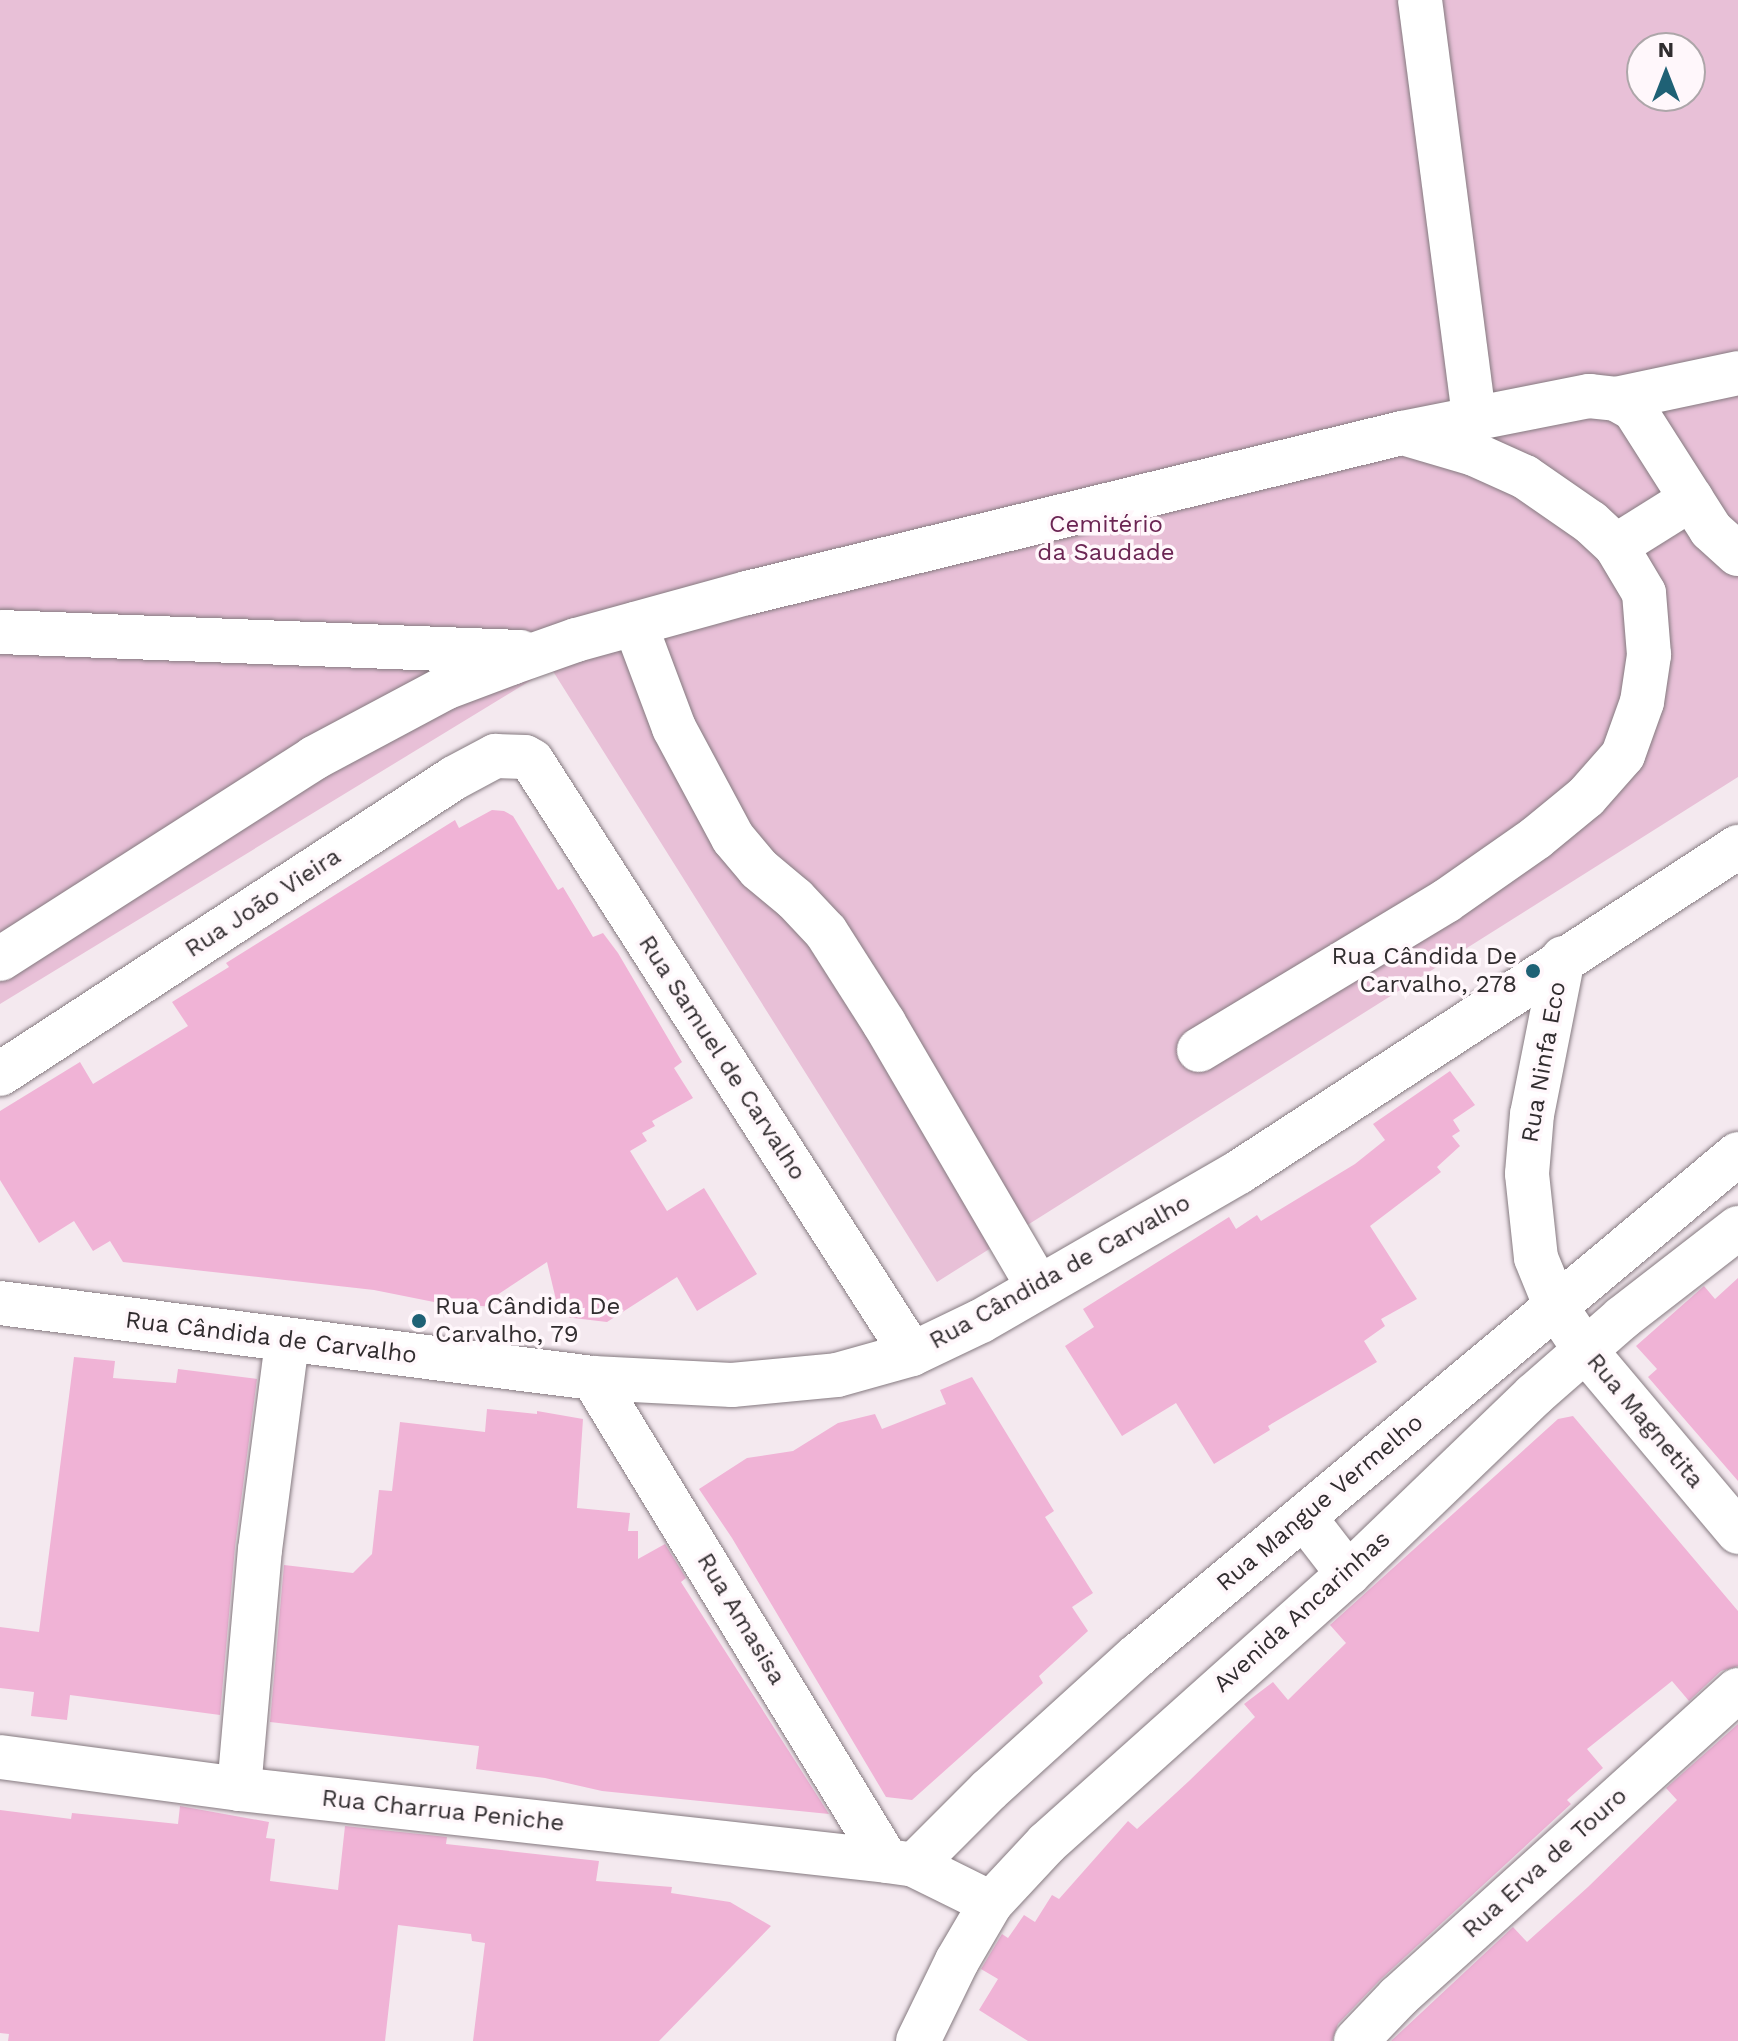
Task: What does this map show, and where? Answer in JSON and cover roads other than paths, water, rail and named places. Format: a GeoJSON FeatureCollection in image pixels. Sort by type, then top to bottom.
{"type":"FeatureCollection","features":[{"type":"Feature","properties":{"kind":"street"},"geometry":{"type":"LineString","coordinates":[[1420,0],[1474,418]]}},
{"type":"Feature","properties":{"kind":"street"},"geometry":{"type":"LineString","coordinates":[[0,959],[314,758],[445,688],[537,653],[635,624],[1092,507],[1402,433],[1589,396],[1616,399],[1738,373]]}},
{"type":"Feature","properties":{"kind":"street"},"geometry":{"type":"LineString","coordinates":[[1616,399],[1634,409],[1711,530],[1738,554]]}},
{"type":"Feature","properties":{"kind":"street"},"geometry":{"type":"LineString","coordinates":[[1199,1050],[1446,901],[1523,847],[1586,797],[1623,755],[1642,702],[1649,655],[1644,593],[1616,546],[1590,522],[1525,477],[1474,454],[1402,433]]}},
{"type":"Feature","properties":{"kind":"street"},"geometry":{"type":"LineString","coordinates":[[1616,546],[1691,499]]}},
{"type":"Feature","properties":{"kind":"street"},"geometry":{"type":"LineString","coordinates":[[635,624],[674,728],[733,838],[759,869],[795,899],[826,932],[884,1023],[1038,1287]]}},
{"type":"Feature","properties":{"kind":"street"},"geometry":{"type":"LineString","coordinates":[[0,632],[537,653]]}},
{"type":"Feature","properties":{"kind":"street","name":"Rua João Vieira"},"geometry":{"type":"LineString","coordinates":[[0,1074],[466,771],[495,756],[514,754],[532,761]]}},
{"type":"Feature","properties":{"kind":"street","name":"Rua Samuel de Carvalho"},"geometry":{"type":"LineString","coordinates":[[532,761],[912,1354]]}},
{"type":"Feature","properties":{"kind":"street","name":"Rua Cândida de Carvalho"},"geometry":{"type":"LineString","coordinates":[[0,1303],[593,1378],[716,1385],[787,1382],[837,1375],[912,1354],[1038,1287],[1239,1172],[1563,958],[1738,847]]}},
{"type":"Feature","properties":{"kind":"street","name":"Rua Ninfa Eco"},"geometry":{"type":"LineString","coordinates":[[1556,1307],[1536,1258],[1527,1174],[1532,1114],[1563,958]]}},
{"type":"Feature","properties":{"kind":"street","name":"Rua Mangue Vermelho"},"geometry":{"type":"LineString","coordinates":[[900,1863],[989,1790],[1137,1656],[1738,1154]]}},
{"type":"Feature","properties":{"kind":"street","name":"Avenida Ancarinhas"},"geometry":{"type":"LineString","coordinates":[[918,2041],[957,1961],[991,1903],[1047,1843],[1348,1574],[1585,1350],[1738,1228]]}},
{"type":"Feature","properties":{"kind":"street","name":"Rua Magnetita"},"geometry":{"type":"LineString","coordinates":[[1556,1307],[1585,1350],[1738,1532]]}},
{"type":"Feature","properties":{"kind":"street"},"geometry":{"type":"LineString","coordinates":[[239,1789],[260,1550],[287,1341]]}},
{"type":"Feature","properties":{"kind":"street","name":"Rua Amasisa"},"geometry":{"type":"LineString","coordinates":[[593,1378],[900,1863]]}},
{"type":"Feature","properties":{"kind":"street"},"geometry":{"type":"LineString","coordinates":[[1304,1517],[1348,1574]]}},
{"type":"Feature","properties":{"kind":"street","name":"Rua Erva de Touro"},"geometry":{"type":"LineString","coordinates":[[1356,2041],[1398,1997],[1738,1690]]}},
{"type":"Feature","properties":{"kind":"street","name":"Rua Charrua Peniche"},"geometry":{"type":"LineString","coordinates":[[0,1757],[239,1789],[900,1863]]}},
{"type":"Feature","properties":{"kind":"street"},"geometry":{"type":"LineString","coordinates":[[900,1863],[991,1903]]}},
{"type":"Feature","properties":{"kind":"place","name":"Rua Cândida De Carvalho, 278"},"geometry":{"type":"Point","coordinates":[1533,971]}},
{"type":"Feature","properties":{"kind":"place","name":"Rua Cândida De Carvalho, 79"},"geometry":{"type":"Point","coordinates":[419,1321]}},
{"type":"Feature","properties":{"kind":"park label","name":"Cemitério da Saudade"},"geometry":{"type":"Point","coordinates":[1106,539]}}]}
